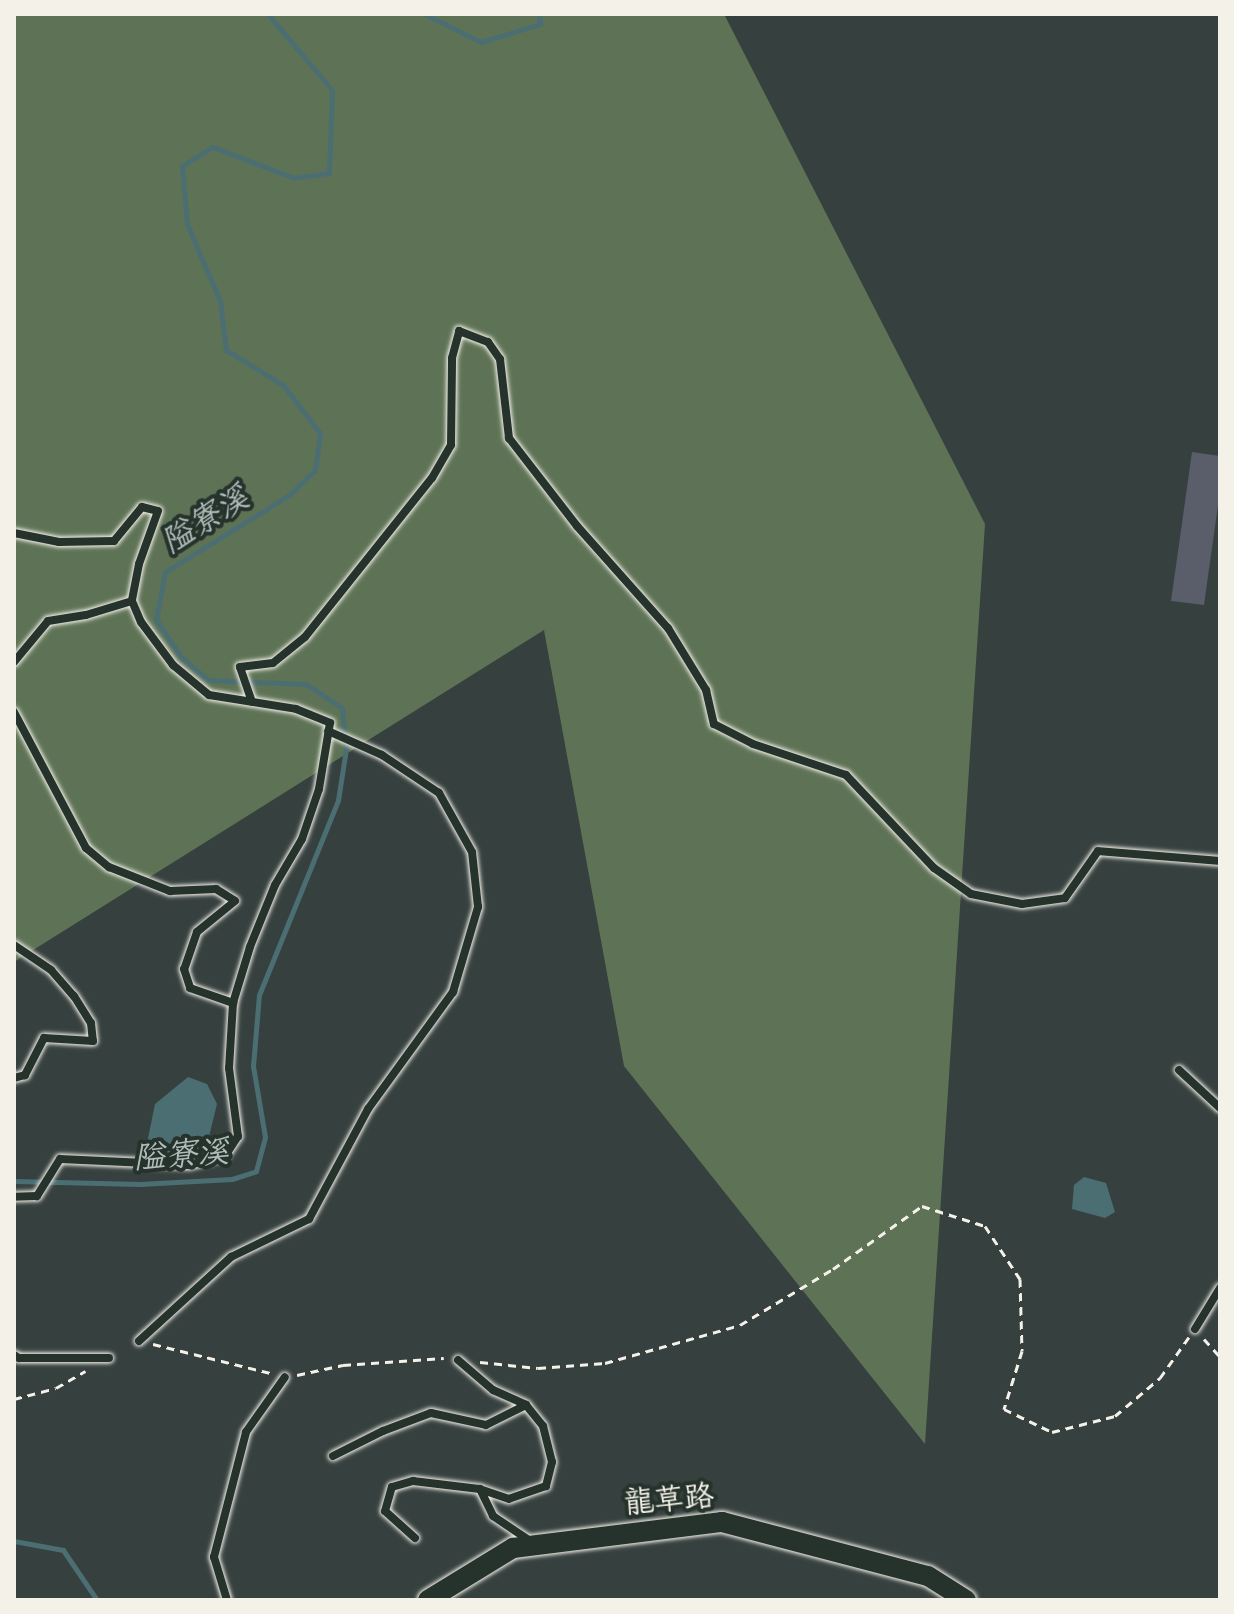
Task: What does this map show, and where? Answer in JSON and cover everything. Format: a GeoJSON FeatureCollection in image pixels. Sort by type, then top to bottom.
{"type":"FeatureCollection","features":[{"type":"Feature","properties":{"kind":"street","name":"龍草路"},"geometry":{"type":"LineString","coordinates":[[428,1600],[513,1548],[722,1522],[928,1576],[966,1600]]}},
{"type":"Feature","properties":{"kind":"lane"},"geometry":{"type":"LineString","coordinates":[[252,702],[240,667],[273,663],[305,637],[432,478],[451,445],[452,358],[459,331],[488,342],[500,359],[509,438],[577,526],[668,628],[706,690],[714,724],[753,744],[846,775],[934,868],[971,894],[1022,904],[1065,898],[1098,851],[1220,861]]}},
{"type":"Feature","properties":{"kind":"lane"},"geometry":{"type":"LineString","coordinates":[[14,533],[59,542],[114,541],[142,507],[158,511],[139,564],[132,601],[141,622],[173,665],[209,695],[296,709],[330,723],[319,789],[302,839],[275,885],[250,947],[233,1003],[229,1068],[238,1136],[225,1156],[189,1165],[60,1159],[37,1196],[14,1197]]}},
{"type":"Feature","properties":{"kind":"lane"},"geometry":{"type":"LineString","coordinates":[[14,662],[48,621],[86,615],[132,601]]}},
{"type":"Feature","properties":{"kind":"lane"},"geometry":{"type":"LineString","coordinates":[[14,712],[21,719],[86,848],[109,867],[170,891],[216,889],[235,901],[197,932],[184,969],[190,988],[233,1003]]}},
{"type":"Feature","properties":{"kind":"lane"},"geometry":{"type":"LineString","coordinates":[[139,1341],[231,1257],[309,1219],[368,1109],[453,992],[478,907],[472,852],[439,793],[382,755],[329,731]]}},
{"type":"Feature","properties":{"kind":"lane"},"geometry":{"type":"LineString","coordinates":[[14,945],[51,970],[74,996],[91,1023],[93,1041],[44,1038],[25,1075],[14,1078]]}},
{"type":"Feature","properties":{"kind":"lane"},"geometry":{"type":"LineString","coordinates":[[1179,1070],[1220,1108]]}},
{"type":"Feature","properties":{"kind":"lane"},"geometry":{"type":"LineString","coordinates":[[1195,1329],[1220,1288]]}},
{"type":"Feature","properties":{"kind":"lane"},"geometry":{"type":"LineString","coordinates":[[14,1355],[19,1358],[109,1358]]}},
{"type":"Feature","properties":{"kind":"lane"},"geometry":{"type":"LineString","coordinates":[[415,1538],[385,1511],[392,1487],[413,1481],[480,1489],[509,1499],[546,1486],[552,1462],[543,1426],[526,1405],[493,1390],[458,1360]]}},
{"type":"Feature","properties":{"kind":"lane"},"geometry":{"type":"LineString","coordinates":[[227,1600],[214,1557],[224,1515],[246,1432],[285,1377]]}},
{"type":"Feature","properties":{"kind":"lane"},"geometry":{"type":"LineString","coordinates":[[333,1456],[383,1431],[431,1413],[486,1425],[526,1405]]}},
{"type":"Feature","properties":{"kind":"lane"},"geometry":{"type":"LineString","coordinates":[[480,1489],[493,1516],[536,1545]]}},
{"type":"Feature","properties":{"kind":"path"},"geometry":{"type":"LineString","coordinates":[[139,1341],[285,1377],[343,1365],[458,1360],[538,1368],[605,1363],[740,1325],[833,1269],[922,1206],[985,1226],[1020,1279],[1022,1351],[1004,1409],[1052,1432],[1115,1416],[1160,1378],[1195,1329],[1220,1357]]}},
{"type":"Feature","properties":{"kind":"path"},"geometry":{"type":"LineString","coordinates":[[14,1399],[56,1388],[109,1358]]}},
{"type":"Feature","properties":{"kind":"green space"},"geometry":{"type":"Polygon","coordinates":[[[14,14],[724,14],[985,524],[925,1444],[624,1066],[544,630],[14,962],[14,14]]]}},
{"type":"Feature","properties":{"kind":"water"},"geometry":{"type":"Polygon","coordinates":[[[188,1077],[207,1084],[217,1104],[205,1153],[185,1157],[146,1148],[155,1104],[188,1077]]]}},
{"type":"Feature","properties":{"kind":"water"},"geometry":{"type":"Polygon","coordinates":[[[1084,1177],[1106,1183],[1115,1212],[1105,1218],[1072,1209],[1074,1185],[1084,1177]]]}},
{"type":"Feature","properties":{"kind":"building"},"geometry":{"type":"Polygon","coordinates":[[[1192,452],[1220,456],[1220,491],[1204,605],[1171,601],[1192,452]]]}},
{"type":"Feature","properties":{"kind":"waterway","name":"隘寮溪"},"geometry":{"type":"LineString","coordinates":[[14,1181],[140,1184],[232,1179],[256,1171],[265,1137],[253,1066],[259,995],[338,800],[346,749],[342,708],[306,684],[208,680],[181,657],[156,620],[165,572],[289,495],[315,470],[320,433],[283,385],[226,350],[220,301],[187,224],[182,166],[213,147],[294,178],[329,173],[332,90],[268,14]]}},
{"type":"Feature","properties":{"kind":"waterway","name":"隘寮溪"},"geometry":{"type":"LineString","coordinates":[[425,14],[481,42],[540,24],[539,14]]}},
{"type":"Feature","properties":{"kind":"waterway"},"geometry":{"type":"LineString","coordinates":[[14,1541],[63,1550],[97,1600]]}}]}
